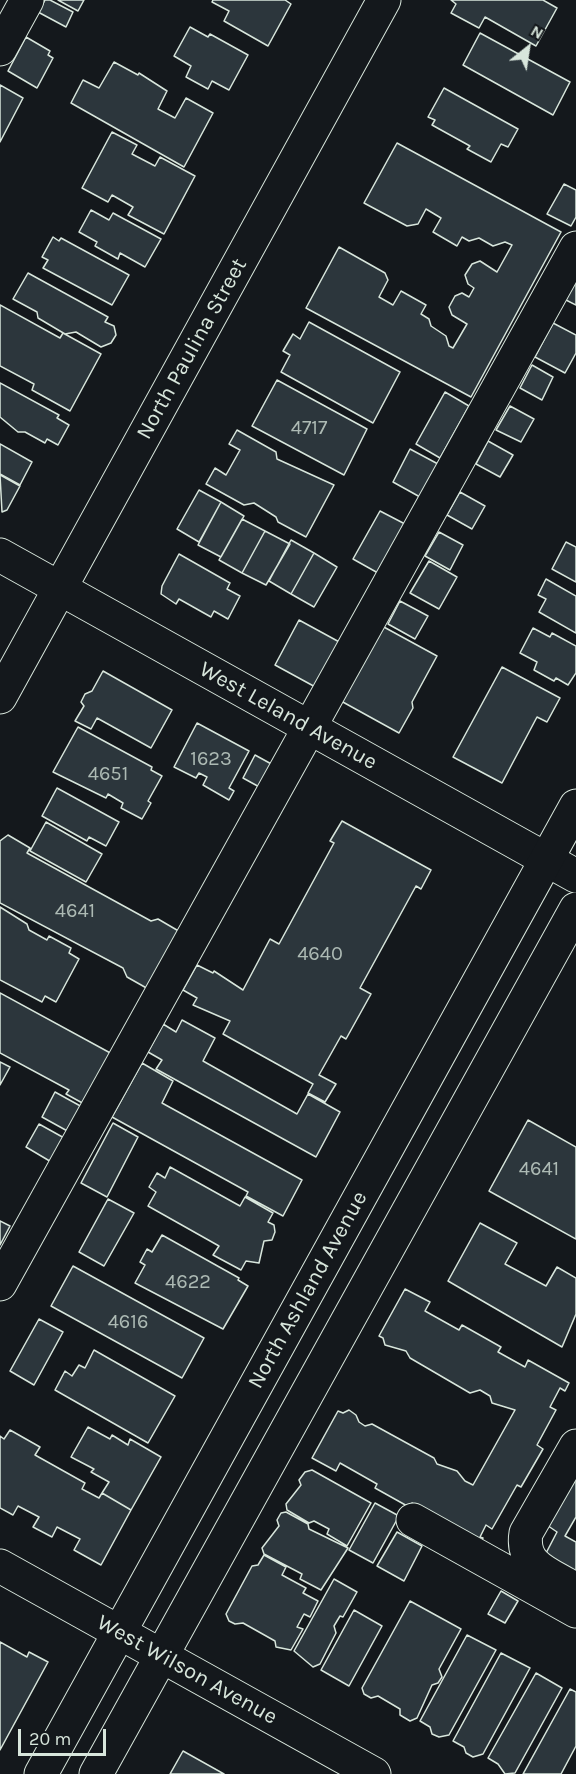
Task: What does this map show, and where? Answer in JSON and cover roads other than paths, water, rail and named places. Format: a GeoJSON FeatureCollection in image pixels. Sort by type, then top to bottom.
{"type":"FeatureCollection","features":[{"type":"Feature","properties":{"kind":"main road"},"geometry":{"type":"LineString","coordinates":[[0,49],[27,0]]}},
{"type":"Feature","properties":{"kind":"main road","name":"North Paulina Street"},"geometry":{"type":"LineString","coordinates":[[0,697],[384,0]]}},
{"type":"Feature","properties":{"kind":"main road"},"geometry":{"type":"LineString","coordinates":[[0,1284],[576,248]]}},
{"type":"Feature","properties":{"kind":"main road","name":"West Leland Avenue"},"geometry":{"type":"LineString","coordinates":[[0,555],[576,876]]}},
{"type":"Feature","properties":{"kind":"main road","name":"North Ashland Avenue"},"geometry":{"type":"LineString","coordinates":[[41,1774],[576,806]]}},
{"type":"Feature","properties":{"kind":"main road"},"geometry":{"type":"LineString","coordinates":[[96,1774],[576,909]]}},
{"type":"Feature","properties":{"kind":"main road"},"geometry":{"type":"LineString","coordinates":[[576,1446],[526,1533],[524,1544],[529,1559],[539,1569],[576,1589]]}},
{"type":"Feature","properties":{"kind":"main road"},"geometry":{"type":"LineString","coordinates":[[413,1521],[576,1611]]}},
{"type":"Feature","properties":{"kind":"main road","name":"West Wilson Avenue"},"geometry":{"type":"LineString","coordinates":[[0,1566],[374,1774]]}}]}
